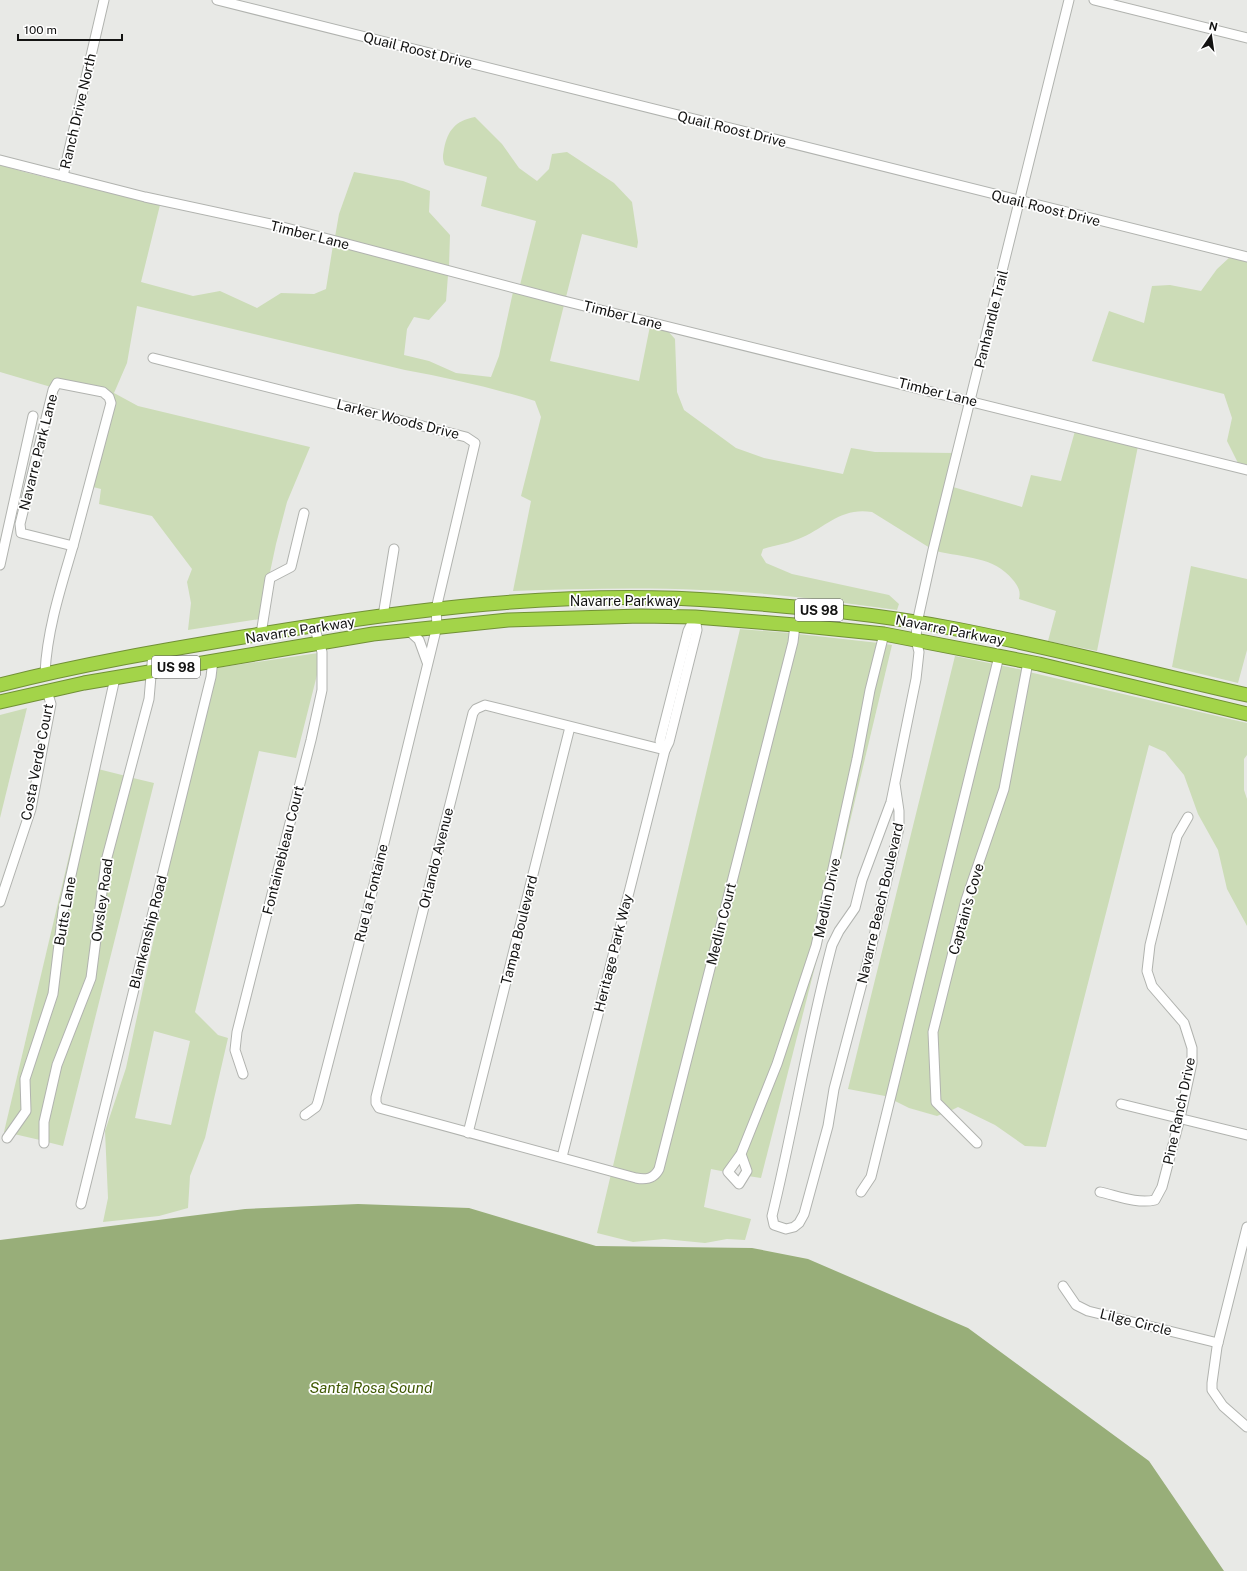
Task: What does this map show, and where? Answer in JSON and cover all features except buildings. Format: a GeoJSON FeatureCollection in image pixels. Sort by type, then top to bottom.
{"type":"FeatureCollection","features":[{"type":"Feature","properties":{"kind":"highway","name":"Navarre Parkway"},"geometry":{"type":"LineString","coordinates":[[0,685],[45,673],[153,653],[261,634],[383,616],[436,609],[550,600],[643,598],[722,601],[856,614],[917,623],[1032,645],[1247,695]]}},
{"type":"Feature","properties":{"kind":"highway"},"geometry":{"type":"LineString","coordinates":[[643,598],[669,603],[695,617],[706,608],[711,607],[826,615],[856,614]]}},
{"type":"Feature","properties":{"kind":"highway","name":"Navarre Parkway"},"geometry":{"type":"LineString","coordinates":[[0,702],[47,691],[213,660],[318,642],[437,626],[508,620],[641,616],[695,617],[884,634],[1028,662],[1247,714]]}},
{"type":"Feature","properties":{"kind":"street","name":"Ranch Drive North"},"geometry":{"type":"LineString","coordinates":[[63,176],[104,0]]}},
{"type":"Feature","properties":{"kind":"street","name":"Quail Roost Drive"},"geometry":{"type":"LineString","coordinates":[[217,0],[1019,202],[1247,257]]}},
{"type":"Feature","properties":{"kind":"street","name":"Panhandle Trail"},"geometry":{"type":"LineString","coordinates":[[895,784],[916,679],[918,652],[916,640],[917,623],[933,550],[1069,0]]}},
{"type":"Feature","properties":{"kind":"street"},"geometry":{"type":"LineString","coordinates":[[1094,0],[1247,38]]}},
{"type":"Feature","properties":{"kind":"street","name":"Timber Lane"},"geometry":{"type":"LineString","coordinates":[[0,160],[151,199],[275,225],[560,300],[971,400],[1247,470]]}},
{"type":"Feature","properties":{"kind":"street","name":"Larker Woods Drive"},"geometry":{"type":"LineString","coordinates":[[153,358],[474,440],[474,446],[436,609]]}},
{"type":"Feature","properties":{"kind":"street","name":"Navarre Park Lane"},"geometry":{"type":"LineString","coordinates":[[45,673],[46,654],[50,632],[111,404],[109,397],[103,392],[57,383],[53,390],[20,524],[21,533],[73,546]]}},
{"type":"Feature","properties":{"kind":"street"},"geometry":{"type":"LineString","coordinates":[[0,565],[33,416]]}},
{"type":"Feature","properties":{"kind":"street"},"geometry":{"type":"LineString","coordinates":[[261,634],[270,578],[290,567],[304,513]]}},
{"type":"Feature","properties":{"kind":"street"},"geometry":{"type":"LineString","coordinates":[[383,616],[394,549]]}},
{"type":"Feature","properties":{"kind":"street","name":"Rue la Fontaine"},"geometry":{"type":"LineString","coordinates":[[305,1115],[316,1107],[318,1102],[368,909],[437,626],[436,609]]}},
{"type":"Feature","properties":{"kind":"street","name":"Heritage Park Way"},"geometry":{"type":"LineString","coordinates":[[562,1157],[665,750],[669,742],[697,630],[695,617]]}},
{"type":"Feature","properties":{"kind":"street","name":"Medlin Court"},"geometry":{"type":"LineString","coordinates":[[562,1157],[642,1179],[652,1177],[659,1169],[793,642],[795,625]]}},
{"type":"Feature","properties":{"kind":"street","name":"Fontainebleau Court"},"geometry":{"type":"LineString","coordinates":[[243,1074],[236,1057],[235,1041],[311,740],[322,690],[322,652],[314,626]]}},
{"type":"Feature","properties":{"kind":"street","name":"Rue la Fontaine"},"geometry":{"type":"LineString","coordinates":[[408,630],[419,640],[425,652],[427,666]]}},
{"type":"Feature","properties":{"kind":"street","name":"Medlin Drive"},"geometry":{"type":"LineString","coordinates":[[741,1154],[777,1064],[816,946],[857,759],[870,690],[884,634]]}},
{"type":"Feature","properties":{"kind":"street","name":"Owsley Road"},"geometry":{"type":"LineString","coordinates":[[44,1144],[44,1122],[57,1064],[91,978],[106,861],[147,706],[153,653]]}},
{"type":"Feature","properties":{"kind":"street"},"geometry":{"type":"LineString","coordinates":[[861,1192],[871,1177],[999,656]]}},
{"type":"Feature","properties":{"kind":"street","name":"Blankenship Road"},"geometry":{"type":"LineString","coordinates":[[81,1204],[208,691],[213,660]]}},
{"type":"Feature","properties":{"kind":"street","name":"Captain's Cove"},"geometry":{"type":"LineString","coordinates":[[977,1143],[936,1102],[933,1032],[966,900],[1004,789],[1028,662]]}},
{"type":"Feature","properties":{"kind":"street","name":"Butts Lane"},"geometry":{"type":"LineString","coordinates":[[7,1138],[26,1112],[25,1079],[53,994],[63,911],[115,678]]}},
{"type":"Feature","properties":{"kind":"street","name":"Costa Verde Court"},"geometry":{"type":"LineString","coordinates":[[0,902],[31,809],[51,704],[47,691]]}},
{"type":"Feature","properties":{"kind":"street","name":"Orlando Avenue"},"geometry":{"type":"LineString","coordinates":[[468,1133],[383,1110],[379,1108],[376,1103],[376,1097],[473,713],[476,709],[485,705],[665,750]]}},
{"type":"Feature","properties":{"kind":"street","name":"Tampa Boulevard"},"geometry":{"type":"LineString","coordinates":[[468,1133],[570,727]]}},
{"type":"Feature","properties":{"kind":"street","name":"Navarre Beach Boulevard"},"geometry":{"type":"LineString","coordinates":[[895,784],[899,811],[899,828],[871,949],[834,1089],[822,1146],[804,1214],[794,1227],[786,1229],[781,1228],[774,1225],[772,1216],[786,1160],[807,1051],[829,958],[836,936],[854,908],[862,880],[885,820],[895,784]]}},
{"type":"Feature","properties":{"kind":"street","name":"Pine Ranch Drive"},"geometry":{"type":"LineString","coordinates":[[1100,1192],[1136,1201],[1147,1202],[1155,1200],[1162,1187],[1180,1118],[1192,1063],[1192,1048],[1184,1023],[1152,986],[1147,971],[1147,963],[1150,945],[1177,836],[1188,817]]}},
{"type":"Feature","properties":{"kind":"street"},"geometry":{"type":"LineString","coordinates":[[1121,1104],[1247,1135]]}},
{"type":"Feature","properties":{"kind":"street"},"geometry":{"type":"LineString","coordinates":[[468,1133],[562,1157]]}},
{"type":"Feature","properties":{"kind":"street"},"geometry":{"type":"LineString","coordinates":[[1247,1227],[1218,1343],[1212,1390],[1223,1406],[1247,1428]]}},
{"type":"Feature","properties":{"kind":"street","name":"Lilge Circle"},"geometry":{"type":"LineString","coordinates":[[1063,1286],[1076,1305],[1088,1311],[1218,1343]]}},
{"type":"Feature","properties":{"kind":"shaded area"},"geometry":{"type":"Polygon","coordinates":[[[475,117],[502,144],[519,168],[537,181],[549,169],[552,154],[567,152],[614,183],[632,202],[638,242],[637,248],[582,234],[566,297],[520,285],[536,221],[481,206],[487,177],[445,165],[443,161],[444,149],[450,132],[462,121],[475,117]]]}},
{"type":"Feature","properties":{"kind":"shaded area"},"geometry":{"type":"Polygon","coordinates":[[[0,165],[160,205],[141,282],[193,296],[220,291],[257,308],[281,293],[314,294],[326,289],[333,245],[448,275],[446,301],[429,320],[414,317],[407,329],[404,355],[429,361],[456,373],[491,377],[499,356],[513,292],[564,305],[550,361],[639,381],[650,326],[667,330],[675,339],[677,392],[684,410],[736,448],[764,458],[843,474],[851,448],[875,452],[954,453],[930,548],[872,512],[861,511],[852,512],[835,518],[812,533],[798,539],[763,549],[761,555],[766,563],[792,574],[889,595],[899,604],[897,610],[799,597],[726,591],[630,588],[513,591],[531,501],[521,496],[541,417],[535,401],[438,376],[405,370],[137,306],[127,363],[114,393],[138,406],[310,447],[287,502],[276,544],[260,619],[188,630],[191,603],[187,582],[192,569],[152,516],[99,504],[101,489],[93,487],[115,404],[104,388],[62,379],[58,379],[51,387],[0,372],[0,165]]]}},
{"type":"Feature","properties":{"kind":"shaded area"},"geometry":{"type":"Polygon","coordinates":[[[354,172],[403,181],[430,191],[429,212],[450,235],[449,266],[335,237],[339,214],[354,172]]]}},
{"type":"Feature","properties":{"kind":"shaded area"},"geometry":{"type":"Polygon","coordinates":[[[1230,257],[1247,261],[1247,466],[1238,463],[1227,441],[1232,418],[1224,394],[1092,361],[1109,311],[1144,323],[1152,286],[1170,285],[1201,291],[1217,269],[1230,257]]]}},
{"type":"Feature","properties":{"kind":"shaded area"},"geometry":{"type":"Polygon","coordinates":[[[1075,431],[1138,446],[1097,651],[1048,641],[1056,611],[1019,599],[1019,589],[1016,584],[997,566],[978,559],[936,551],[953,487],[1022,507],[1031,475],[1061,481],[1075,431]]]}},
{"type":"Feature","properties":{"kind":"shaded area"},"geometry":{"type":"Polygon","coordinates":[[[1191,566],[1247,579],[1247,650],[1238,683],[1172,667],[1191,566]]]}},
{"type":"Feature","properties":{"kind":"shaded area"},"geometry":{"type":"Polygon","coordinates":[[[740,629],[791,633],[656,1168],[646,1174],[635,1174],[613,1166],[740,629]]]}},
{"type":"Feature","properties":{"kind":"shaded area"},"geometry":{"type":"Polygon","coordinates":[[[798,634],[879,643],[813,945],[773,1062],[739,1151],[726,1172],[711,1169],[704,1207],[751,1219],[745,1240],[727,1239],[705,1243],[664,1239],[633,1242],[597,1233],[611,1174],[653,1181],[798,634]]]}},
{"type":"Feature","properties":{"kind":"shaded area"},"geometry":{"type":"Polygon","coordinates":[[[886,644],[892,645],[822,939],[874,691],[886,644]]]}},
{"type":"Feature","properties":{"kind":"shaded area"},"geometry":{"type":"Polygon","coordinates":[[[318,653],[319,667],[296,758],[259,751],[195,1012],[218,1035],[228,1038],[205,1138],[190,1176],[188,1208],[159,1216],[103,1222],[108,1198],[105,1131],[126,1068],[174,845],[216,668],[318,653]],[[154,1031],[135,1118],[171,1125],[190,1041],[154,1031]]]}},
{"type":"Feature","properties":{"kind":"shaded area"},"geometry":{"type":"Polygon","coordinates":[[[955,656],[1023,670],[1001,788],[930,1031],[942,1114],[937,1116],[909,1108],[885,1096],[848,1089],[955,656]]]}},
{"type":"Feature","properties":{"kind":"shaded area"},"geometry":{"type":"Polygon","coordinates":[[[1029,672],[1247,723],[1247,755],[1244,759],[1244,790],[1247,799],[1247,926],[1227,889],[1218,850],[1198,814],[1184,775],[1165,752],[1149,745],[1046,1147],[1025,1146],[995,1125],[958,1107],[950,1111],[939,1100],[936,1033],[970,901],[1008,790],[1029,672]]]}},
{"type":"Feature","properties":{"kind":"shaded area"},"geometry":{"type":"Polygon","coordinates":[[[27,708],[0,818],[0,715],[27,708]]]}},
{"type":"Feature","properties":{"kind":"shaded area"},"geometry":{"type":"Polygon","coordinates":[[[90,767],[50,993],[22,1110],[7,1132],[4,1132],[90,767]]]}},
{"type":"Feature","properties":{"kind":"shaded area"},"geometry":{"type":"Polygon","coordinates":[[[98,769],[126,776],[89,968],[82,994],[63,1037],[54,1064],[40,1140],[14,1134],[28,1114],[29,1079],[57,994],[67,912],[98,769]]]}},
{"type":"Feature","properties":{"kind":"shaded area"},"geometry":{"type":"Polygon","coordinates":[[[133,778],[154,783],[63,1146],[47,1142],[51,1103],[65,1050],[90,994],[95,979],[110,862],[133,778]]]}},
{"type":"Feature","properties":{"kind":"shaded area"},"geometry":{"type":"Polygon","coordinates":[[[819,951],[761,1178],[748,1176],[745,1155],[819,951]]]}},
{"type":"Feature","properties":{"kind":"water","name":"Santa Rosa Sound"},"geometry":{"type":"Polygon","coordinates":[[[358,1204],[469,1208],[596,1246],[752,1248],[808,1259],[968,1328],[1149,1461],[1224,1571],[0,1571],[0,1240],[245,1209],[358,1204]]]}}]}
